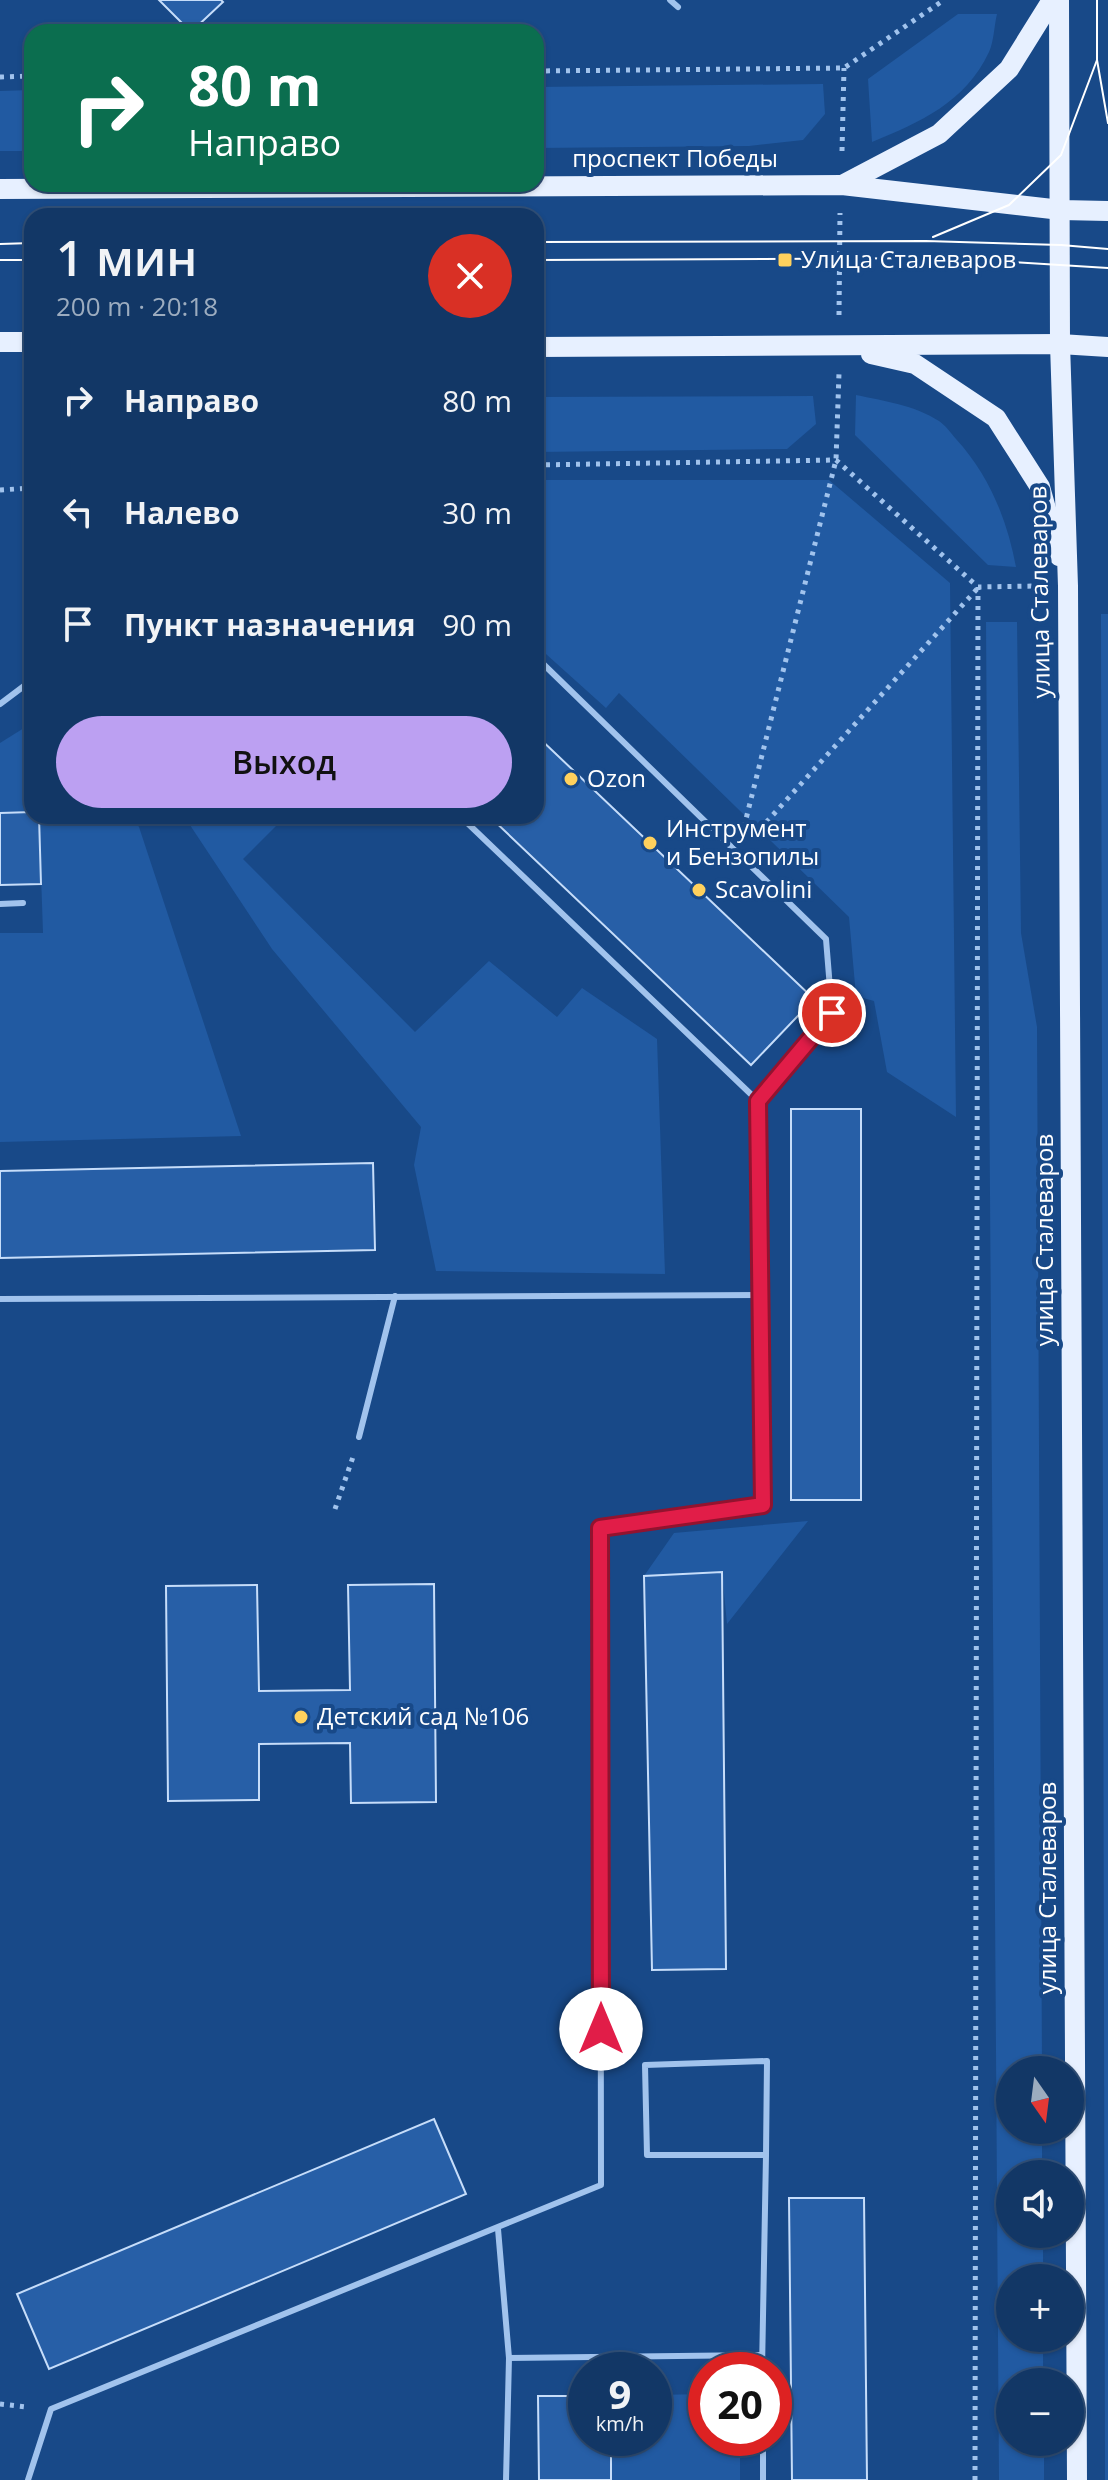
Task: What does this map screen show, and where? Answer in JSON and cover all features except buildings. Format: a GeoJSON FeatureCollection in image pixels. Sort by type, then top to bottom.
{"type":"FeatureCollection","features":[{"type":"Feature","properties":{"kind":"main road"},"geometry":{"type":"LineString","coordinates":[[842,185],[939,134],[1009,69],[1052,0]]}},
{"type":"Feature","properties":{"kind":"main road","name":"улица Сталеваров"},"geometry":{"type":"LineString","coordinates":[[1059,0],[1060,344],[1068,586],[1077,2480]]}},
{"type":"Feature","properties":{"kind":"main road","name":"проспект Победы"},"geometry":{"type":"LineString","coordinates":[[544,186],[842,185],[1061,210],[1108,211]]}},
{"type":"Feature","properties":{"kind":"main road","name":"проспект Победы"},"geometry":{"type":"LineString","coordinates":[[0,189],[24,189]]}},
{"type":"Feature","properties":{"kind":"main road"},"geometry":{"type":"LineString","coordinates":[[0,342],[24,342]]}},
{"type":"Feature","properties":{"kind":"main road"},"geometry":{"type":"LineString","coordinates":[[544,347],[1060,344],[1108,347]]}},
{"type":"Feature","properties":{"kind":"main road"},"geometry":{"type":"LineString","coordinates":[[840,347],[915,364],[996,418],[1040,487],[1068,586]]}},
{"type":"Feature","properties":{"kind":"lane"},"geometry":{"type":"LineString","coordinates":[[670,0],[678,7]]}},
{"type":"Feature","properties":{"kind":"lane"},"geometry":{"type":"LineString","coordinates":[[28,2480],[51,2409],[601,2185],[600,1528],[763,1505],[758,1101],[832,1013],[826,939],[544,665]]}},
{"type":"Feature","properties":{"kind":"lane"},"geometry":{"type":"LineString","coordinates":[[0,704],[24,686]]}},
{"type":"Feature","properties":{"kind":"lane"},"geometry":{"type":"LineString","coordinates":[[468,824],[758,1101]]}},
{"type":"Feature","properties":{"kind":"lane"},"geometry":{"type":"LineString","coordinates":[[0,904],[23,903]]}},
{"type":"Feature","properties":{"kind":"lane"},"geometry":{"type":"LineString","coordinates":[[0,1299],[761,1295]]}},
{"type":"Feature","properties":{"kind":"lane"},"geometry":{"type":"LineString","coordinates":[[359,1437],[395,1296]]}},
{"type":"Feature","properties":{"kind":"lane"},"geometry":{"type":"LineString","coordinates":[[762,2352],[766,2155],[767,2061],[645,2065],[647,2155],[766,2155]]}},
{"type":"Feature","properties":{"kind":"lane"},"geometry":{"type":"LineString","coordinates":[[498,2229],[509,2358],[506,2480]]}},
{"type":"Feature","properties":{"kind":"lane"},"geometry":{"type":"LineString","coordinates":[[509,2358],[688,2356]]}},
{"type":"Feature","properties":{"kind":"lane"},"geometry":{"type":"LineString","coordinates":[[763,2456],[763,2480]]}},
{"type":"Feature","properties":{"kind":"path"},"geometry":{"type":"LineString","coordinates":[[544,71],[844,68],[944,0]]}},
{"type":"Feature","properties":{"kind":"path"},"geometry":{"type":"LineString","coordinates":[[738,854],[836,460],[844,68]]}},
{"type":"Feature","properties":{"kind":"path"},"geometry":{"type":"LineString","coordinates":[[0,77],[24,76]]}},
{"type":"Feature","properties":{"kind":"path"},"geometry":{"type":"LineString","coordinates":[[544,465],[836,460],[978,587],[1068,586]]}},
{"type":"Feature","properties":{"kind":"path"},"geometry":{"type":"LineString","coordinates":[[0,490],[24,488]]}},
{"type":"Feature","properties":{"kind":"path"},"geometry":{"type":"LineString","coordinates":[[738,854],[978,587]]}},
{"type":"Feature","properties":{"kind":"path"},"geometry":{"type":"LineString","coordinates":[[975,2480],[978,587]]}},
{"type":"Feature","properties":{"kind":"path"},"geometry":{"type":"LineString","coordinates":[[335,1509],[359,1437]]}},
{"type":"Feature","properties":{"kind":"shaded area"},"geometry":{"type":"Polygon","coordinates":[[[958,14],[997,14],[991,48],[979,70],[940,109],[872,142],[868,79],[958,14]]]}},
{"type":"Feature","properties":{"kind":"shaded area"},"geometry":{"type":"Polygon","coordinates":[[[823,84],[825,114],[803,140],[749,146],[544,148],[544,87],[823,84]]]}},
{"type":"Feature","properties":{"kind":"shaded area"},"geometry":{"type":"Polygon","coordinates":[[[24,90],[24,151],[0,151],[0,91],[24,90]]]}},
{"type":"Feature","properties":{"kind":"shaded area"},"geometry":{"type":"Polygon","coordinates":[[[856,395],[909,407],[946,427],[978,467],[995,498],[1016,567],[988,565],[855,435],[856,395]]]}},
{"type":"Feature","properties":{"kind":"shaded area"},"geometry":{"type":"Polygon","coordinates":[[[813,396],[816,424],[787,449],[544,452],[544,397],[813,396]]]}},
{"type":"Feature","properties":{"kind":"shaded area"},"geometry":{"type":"Polygon","coordinates":[[[544,480],[829,480],[950,583],[956,1117],[887,1072],[874,1001],[856,996],[849,917],[619,693],[606,708],[544,652],[544,480]]]}},
{"type":"Feature","properties":{"kind":"shaded area"},"geometry":{"type":"Polygon","coordinates":[[[1101,614],[1108,614],[1108,2480],[1105,2480],[1101,614]]]}},
{"type":"Feature","properties":{"kind":"shaded area"},"geometry":{"type":"Polygon","coordinates":[[[986,622],[1017,622],[1021,933],[1037,1027],[1042,2056],[996,2056],[986,622]]]}},
{"type":"Feature","properties":{"kind":"shaded area"},"geometry":{"type":"Polygon","coordinates":[[[24,728],[24,812],[0,813],[0,743],[24,728]]]}},
{"type":"Feature","properties":{"kind":"shaded area"},"geometry":{"type":"Polygon","coordinates":[[[39,824],[137,824],[241,1136],[0,1142],[0,933],[43,933],[39,824]]]}},
{"type":"Feature","properties":{"kind":"shaded area"},"geometry":{"type":"Polygon","coordinates":[[[189,824],[278,824],[243,859],[415,1032],[489,961],[557,1017],[582,988],[657,1039],[665,1274],[436,1271],[414,1165],[421,1127],[272,949],[189,824]]]}},
{"type":"Feature","properties":{"kind":"shaded area"},"geometry":{"type":"Polygon","coordinates":[[[808,1521],[727,1624],[722,1572],[644,1576],[674,1533],[808,1521]]]}},
{"type":"Feature","properties":{"kind":"shaded area"},"geometry":{"type":"Polygon","coordinates":[[[997,2144],[1042,2144],[1042,2160],[997,2160],[997,2144]]]}},
{"type":"Feature","properties":{"kind":"shaded area"},"geometry":{"type":"Polygon","coordinates":[[[997,2248],[1043,2248],[1043,2264],[997,2264],[997,2248]]]}},
{"type":"Feature","properties":{"kind":"shaded area"},"geometry":{"type":"Polygon","coordinates":[[[998,2352],[1043,2352],[1043,2368],[998,2368],[998,2352]]]}},
{"type":"Feature","properties":{"kind":"shaded area"},"geometry":{"type":"Polygon","coordinates":[[[688,2394],[688,2456],[740,2456],[740,2480],[611,2480],[611,2456],[672,2456],[672,2395],[688,2394]]]}},
{"type":"Feature","properties":{"kind":"shaded area"},"geometry":{"type":"Polygon","coordinates":[[[999,2456],[1044,2456],[1044,2480],[999,2480],[999,2456]]]}},
{"type":"Feature","properties":{"kind":"tram line"},"geometry":{"type":"LineString","coordinates":[[1097,0],[1097,60],[1108,123]]}},
{"type":"Feature","properties":{"kind":"tram line"},"geometry":{"type":"LineString","coordinates":[[933,237],[1009,205],[1061,155],[1097,60]]}},
{"type":"Feature","properties":{"kind":"tram line"},"geometry":{"type":"LineString","coordinates":[[544,242],[926,241],[1108,249]]}},
{"type":"Feature","properties":{"kind":"tram line"},"geometry":{"type":"LineString","coordinates":[[0,244],[24,243]]}},
{"type":"Feature","properties":{"kind":"tram line"},"geometry":{"type":"LineString","coordinates":[[544,260],[951,258],[1108,268]]}},
{"type":"Feature","properties":{"kind":"tram line"},"geometry":{"type":"LineString","coordinates":[[0,260],[24,260]]}},
{"type":"Feature","properties":{"kind":"place","name":"Улица Сталеваров"},"geometry":{"type":"Point","coordinates":[785,260]}},
{"type":"Feature","properties":{"kind":"place","name":"Ozon"},"geometry":{"type":"Point","coordinates":[571,779]}},
{"type":"Feature","properties":{"kind":"place","name":"Инструмент и Бензопилы"},"geometry":{"type":"Point","coordinates":[650,843]}},
{"type":"Feature","properties":{"kind":"place","name":"Scavolini"},"geometry":{"type":"Point","coordinates":[699,890]}},
{"type":"Feature","properties":{"kind":"place","name":"Детский сад №106"},"geometry":{"type":"Point","coordinates":[301,1717]}},
{"type":"Feature","properties":{"kind":"route"},"geometry":{"type":"LineString","coordinates":[[601,2029],[600,1528],[763,1505],[758,1101],[832,1013]]}}]}
